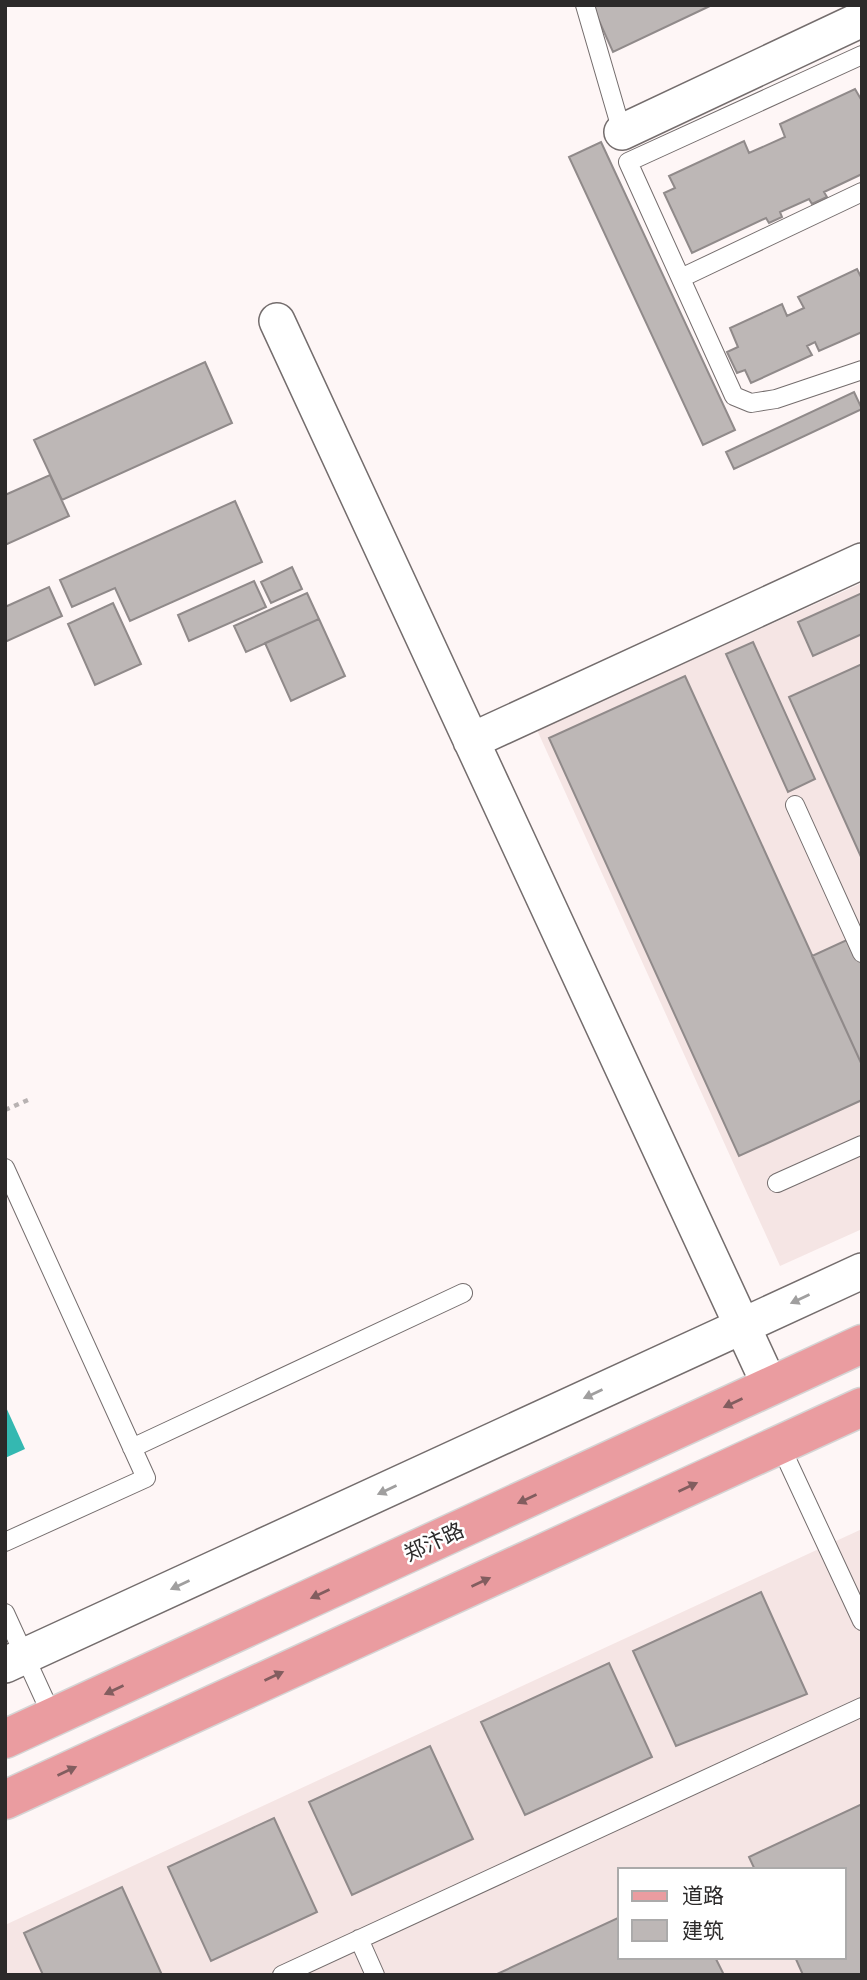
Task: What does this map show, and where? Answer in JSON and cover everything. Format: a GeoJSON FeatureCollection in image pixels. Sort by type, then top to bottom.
{"type":"FeatureCollection","features":[{"type":"Feature","properties":{"kind":"main road","name":"郑汴路"},"geometry":{"type":"LineString","coordinates":[[5,1739],[862,1343]]}},
{"type":"Feature","properties":{"kind":"main road"},"geometry":{"type":"LineString","coordinates":[[5,1800],[862,1407]]}},
{"type":"Feature","properties":{"kind":"street"},"geometry":{"type":"LineString","coordinates":[[622,132],[862,20]]}},
{"type":"Feature","properties":{"kind":"street"},"geometry":{"type":"LineString","coordinates":[[277,321],[770,1386]]}},
{"type":"Feature","properties":{"kind":"street"},"geometry":{"type":"LineString","coordinates":[[471,741],[862,561]]}},
{"type":"Feature","properties":{"kind":"street"},"geometry":{"type":"LineString","coordinates":[[15,1661],[862,1271]]}},
{"type":"Feature","properties":{"kind":"lane"},"geometry":{"type":"LineString","coordinates":[[585,5],[622,132]]}},
{"type":"Feature","properties":{"kind":"lane"},"geometry":{"type":"LineString","coordinates":[[855,5],[862,20]]}},
{"type":"Feature","properties":{"kind":"lane"},"geometry":{"type":"LineString","coordinates":[[862,55],[628,162],[734,396],[751,403],[776,399],[862,370]]}},
{"type":"Feature","properties":{"kind":"lane"},"geometry":{"type":"LineString","coordinates":[[681,278],[862,192]]}},
{"type":"Feature","properties":{"kind":"lane"},"geometry":{"type":"LineString","coordinates":[[795,805],[862,953]]}},
{"type":"Feature","properties":{"kind":"lane"},"geometry":{"type":"LineString","coordinates":[[777,1183],[862,1145]]}},
{"type":"Feature","properties":{"kind":"lane"},"geometry":{"type":"LineString","coordinates":[[5,1168],[146,1479],[5,1542]]}},
{"type":"Feature","properties":{"kind":"lane"},"geometry":{"type":"LineString","coordinates":[[132,1448],[463,1293]]}},
{"type":"Feature","properties":{"kind":"lane"},"geometry":{"type":"LineString","coordinates":[[780,1444],[862,1620]]}},
{"type":"Feature","properties":{"kind":"lane"},"geometry":{"type":"LineString","coordinates":[[5,1613],[15,1661],[52,1718]]}},
{"type":"Feature","properties":{"kind":"lane"},"geometry":{"type":"LineString","coordinates":[[282,1975],[862,1707]]}},
{"type":"Feature","properties":{"kind":"lane"},"geometry":{"type":"LineString","coordinates":[[359,1940],[375,1975]]}},
{"type":"Feature","properties":{"kind":"path"},"geometry":{"type":"LineString","coordinates":[[5,1110],[28,1100]]}},
{"type":"Feature","properties":{"kind":"shaded area"},"geometry":{"type":"Polygon","coordinates":[[[862,583],[862,1229],[780,1266],[537,730],[862,583]]]}},
{"type":"Feature","properties":{"kind":"shaded area"},"geometry":{"type":"Polygon","coordinates":[[[862,1529],[862,1975],[5,1975],[5,1925],[862,1529]]]}},
{"type":"Feature","properties":{"kind":"water"},"geometry":{"type":"Polygon","coordinates":[[[5,1405],[25,1449],[5,1458],[5,1405]]]}},
{"type":"Feature","properties":{"kind":"building"},"geometry":{"type":"Polygon","coordinates":[[[592,5],[712,5],[613,52],[592,5]]]}},
{"type":"Feature","properties":{"kind":"building"},"geometry":{"type":"Polygon","coordinates":[[[855,89],[862,101],[862,174],[824,192],[827,197],[812,204],[809,199],[780,212],[782,217],[769,223],[766,218],[692,253],[664,193],[675,188],[669,176],[744,141],[749,153],[785,137],[780,124],[855,89]]]}},
{"type":"Feature","properties":{"kind":"building"},"geometry":{"type":"Polygon","coordinates":[[[601,142],[735,430],[703,445],[569,157],[601,142]]]}},
{"type":"Feature","properties":{"kind":"building"},"geometry":{"type":"Polygon","coordinates":[[[857,269],[862,279],[862,332],[819,351],[815,342],[807,346],[812,355],[751,383],[745,370],[737,373],[727,352],[738,347],[730,328],[782,304],[787,316],[804,308],[798,297],[857,269]]]}},
{"type":"Feature","properties":{"kind":"building"},"geometry":{"type":"Polygon","coordinates":[[[205,362],[232,423],[62,500],[34,440],[205,362]]]}},
{"type":"Feature","properties":{"kind":"building"},"geometry":{"type":"Polygon","coordinates":[[[854,392],[862,409],[734,469],[726,452],[854,392]]]}},
{"type":"Feature","properties":{"kind":"building"},"geometry":{"type":"Polygon","coordinates":[[[50,475],[69,516],[5,545],[5,495],[50,475]]]}},
{"type":"Feature","properties":{"kind":"building"},"geometry":{"type":"Polygon","coordinates":[[[235,501],[262,562],[130,621],[115,588],[72,607],[60,580],[235,501]]]}},
{"type":"Feature","properties":{"kind":"building"},"geometry":{"type":"Polygon","coordinates":[[[292,567],[302,589],[271,603],[261,582],[292,567]]]}},
{"type":"Feature","properties":{"kind":"building"},"geometry":{"type":"Polygon","coordinates":[[[254,581],[266,607],[189,641],[178,615],[254,581]]]}},
{"type":"Feature","properties":{"kind":"building"},"geometry":{"type":"Polygon","coordinates":[[[49,587],[62,616],[5,642],[5,607],[49,587]]]}},
{"type":"Feature","properties":{"kind":"building"},"geometry":{"type":"Polygon","coordinates":[[[307,593],[319,619],[246,652],[234,626],[307,593]]]}},
{"type":"Feature","properties":{"kind":"building"},"geometry":{"type":"Polygon","coordinates":[[[862,593],[862,634],[813,656],[798,622],[862,593]]]}},
{"type":"Feature","properties":{"kind":"building"},"geometry":{"type":"Polygon","coordinates":[[[113,603],[141,664],[95,685],[68,624],[113,603]]]}},
{"type":"Feature","properties":{"kind":"building"},"geometry":{"type":"Polygon","coordinates":[[[319,619],[345,676],[291,701],[265,643],[319,619]]]}},
{"type":"Feature","properties":{"kind":"building"},"geometry":{"type":"Polygon","coordinates":[[[753,642],[815,779],[788,792],[726,654],[753,642]]]}},
{"type":"Feature","properties":{"kind":"building"},"geometry":{"type":"Polygon","coordinates":[[[862,664],[862,859],[789,697],[862,664]]]}},
{"type":"Feature","properties":{"kind":"building"},"geometry":{"type":"Polygon","coordinates":[[[685,676],[862,1065],[862,1100],[739,1156],[549,738],[685,676]]]}},
{"type":"Feature","properties":{"kind":"building"},"geometry":{"type":"Polygon","coordinates":[[[862,933],[862,1065],[812,956],[862,933]]]}},
{"type":"Feature","properties":{"kind":"building"},"geometry":{"type":"Polygon","coordinates":[[[761,1592],[807,1694],[676,1746],[633,1651],[761,1592]]]}},
{"type":"Feature","properties":{"kind":"building"},"geometry":{"type":"Polygon","coordinates":[[[609,1663],[652,1757],[525,1815],[481,1722],[609,1663]]]}},
{"type":"Feature","properties":{"kind":"building"},"geometry":{"type":"Polygon","coordinates":[[[430,1746],[473,1839],[352,1895],[309,1802],[430,1746]]]}},
{"type":"Feature","properties":{"kind":"building"},"geometry":{"type":"Polygon","coordinates":[[[862,1804],[862,1975],[803,1975],[796,1959],[846,1959],[846,1868],[754,1868],[749,1857],[862,1804]]]}},
{"type":"Feature","properties":{"kind":"building"},"geometry":{"type":"Polygon","coordinates":[[[274,1818],[317,1912],[211,1961],[168,1867],[274,1818]]]}},
{"type":"Feature","properties":{"kind":"building"},"geometry":{"type":"Polygon","coordinates":[[[122,1887],[162,1975],[43,1975],[24,1933],[122,1887]]]}},
{"type":"Feature","properties":{"kind":"building"},"geometry":{"type":"Polygon","coordinates":[[[618,1918],[618,1959],[716,1959],[724,1975],[495,1975],[618,1918]]]}}]}
